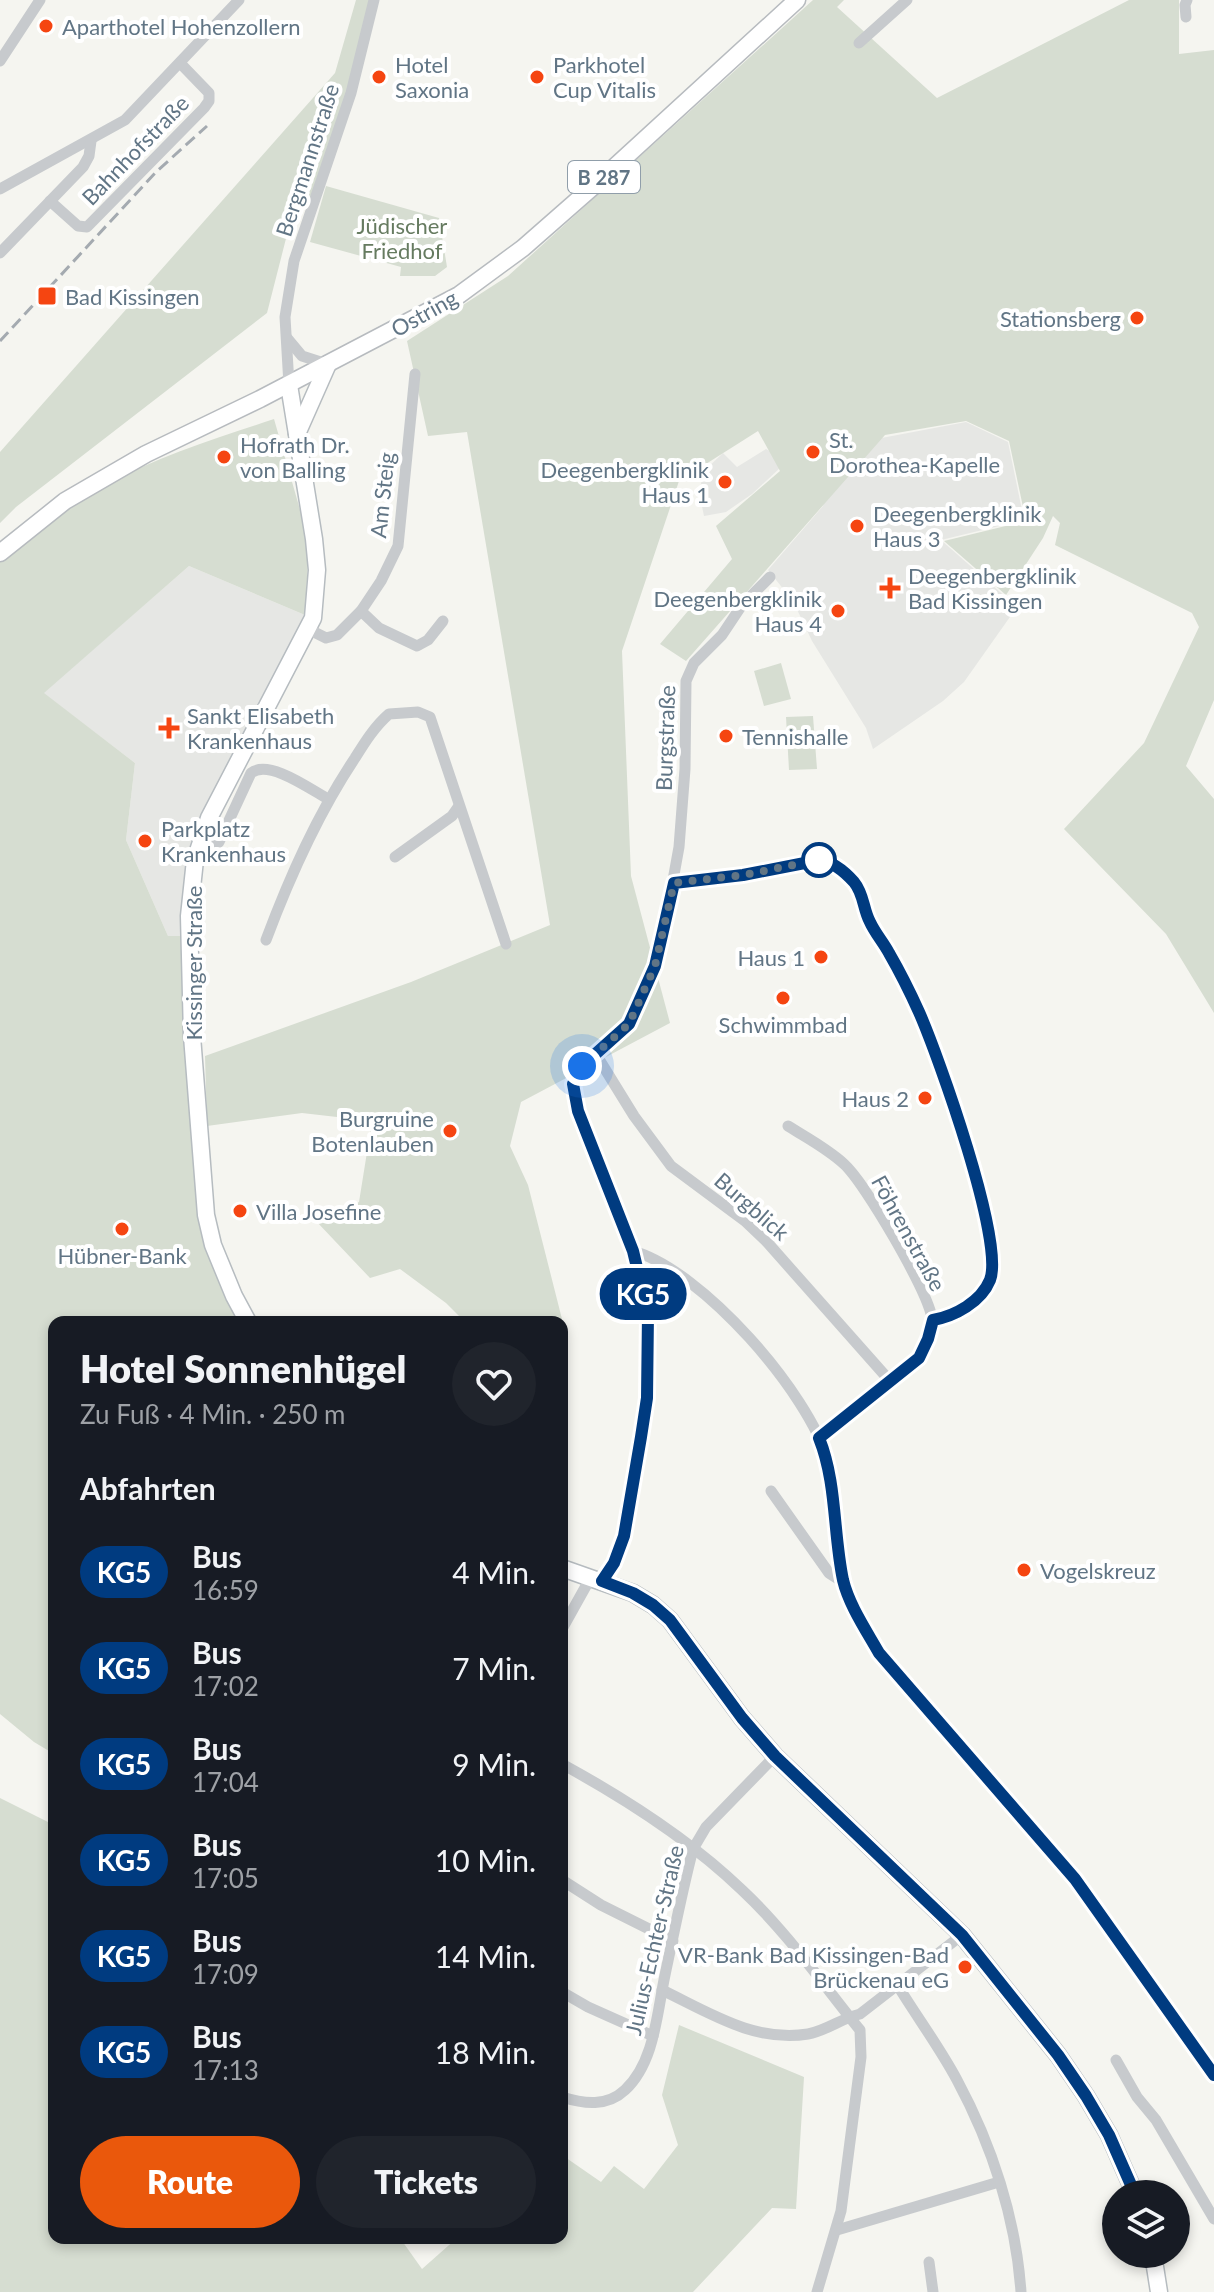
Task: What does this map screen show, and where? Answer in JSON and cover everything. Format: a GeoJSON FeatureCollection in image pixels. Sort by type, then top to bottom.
{"type":"FeatureCollection","features":[{"type":"Feature","properties":{"kind":"street"},"geometry":{"type":"LineString","coordinates":[[0,61],[40,0]]}},
{"type":"Feature","properties":{"kind":"street","name":"Bahnhofstraße"},"geometry":{"type":"LineString","coordinates":[[0,253],[68,183],[89,156],[91,141],[125,120],[239,0]]}},
{"type":"Feature","properties":{"kind":"street","name":"Bergmannstraße"},"geometry":{"type":"LineString","coordinates":[[289,385],[285,334],[294,261],[351,93],[374,0]]}},
{"type":"Feature","properties":{"kind":"street","name":"Ostring"},"geometry":{"type":"LineString","coordinates":[[0,553],[65,501],[146,454],[289,385],[459,295],[523,248],[797,0]]}},
{"type":"Feature","properties":{"kind":"street"},"geometry":{"type":"LineString","coordinates":[[859,43],[907,0]]}},
{"type":"Feature","properties":{"kind":"street"},"geometry":{"type":"LineString","coordinates":[[1186,17],[1187,0]]}},
{"type":"Feature","properties":{"kind":"street","name":"Bahnhofstraße"},"geometry":{"type":"LineString","coordinates":[[50,201],[78,226],[87,227],[209,101],[205,86],[180,63]]}},
{"type":"Feature","properties":{"kind":"street"},"geometry":{"type":"LineString","coordinates":[[0,189],[62,153],[91,141]]}},
{"type":"Feature","properties":{"kind":"street"},"geometry":{"type":"LineString","coordinates":[[285,334],[302,356],[328,364],[296,436]]}},
{"type":"Feature","properties":{"kind":"street","name":"Am Steig"},"geometry":{"type":"LineString","coordinates":[[308,629],[326,638],[337,635],[361,611],[381,581],[398,546],[415,374]]}},
{"type":"Feature","properties":{"kind":"street","name":"Kissinger Straße"},"geometry":{"type":"LineString","coordinates":[[245,1316],[213,1245],[206,1215],[192,1036],[189,916],[199,844],[227,781],[313,618],[317,570],[314,539],[289,385]]}},
{"type":"Feature","properties":{"kind":"street","name":"Burgstraße"},"geometry":{"type":"LineString","coordinates":[[568,1620],[597,1579],[614,1563],[624,1536],[647,1398],[648,1313],[633,1251],[573,1095],[575,1076],[629,1024],[655,966],[674,883],[680,840],[686,681],[689,671],[722,635],[742,605],[770,577]]}},
{"type":"Feature","properties":{"kind":"street"},"geometry":{"type":"LineString","coordinates":[[361,611],[379,628],[417,646],[428,640],[443,621]]}},
{"type":"Feature","properties":{"kind":"street"},"geometry":{"type":"LineString","coordinates":[[266,940],[292,871],[328,799],[383,719],[389,714],[418,712],[430,717],[506,944]]}},
{"type":"Feature","properties":{"kind":"street"},"geometry":{"type":"LineString","coordinates":[[199,844],[215,845],[219,842],[251,773],[258,768],[278,772],[328,799]]}},
{"type":"Feature","properties":{"kind":"street"},"geometry":{"type":"LineString","coordinates":[[395,857],[452,816],[459,806]]}},
{"type":"Feature","properties":{"kind":"street"},"geometry":{"type":"LineString","coordinates":[[674,883],[743,875],[820,860],[831,862],[854,882],[861,893],[868,920],[889,953],[920,1015],[976,1176],[988,1226],[991,1277],[982,1294],[944,1318],[933,1320]]}},
{"type":"Feature","properties":{"kind":"street","name":"Burgblick"},"geometry":{"type":"LineString","coordinates":[[597,1056],[634,1116],[671,1166],[745,1221],[766,1241],[890,1381]]}},
{"type":"Feature","properties":{"kind":"street","name":"Föhrenstraße"},"geometry":{"type":"LineString","coordinates":[[788,1126],[846,1165],[886,1224],[921,1290],[933,1320],[919,1358],[819,1438]]}},
{"type":"Feature","properties":{"kind":"street"},"geometry":{"type":"LineString","coordinates":[[633,1251],[658,1260],[711,1300],[737,1323],[787,1384],[819,1438],[828,1460],[843,1582],[879,1653],[1075,1879],[1214,2075]]}},
{"type":"Feature","properties":{"kind":"street"},"geometry":{"type":"LineString","coordinates":[[771,1491],[829,1573],[843,1582]]}},
{"type":"Feature","properties":{"kind":"street"},"geometry":{"type":"LineString","coordinates":[[568,1570],[633,1593],[670,1620],[742,1718],[775,1756],[962,1935],[1058,2055],[1086,2096],[1109,2135],[1129,2180]]}},
{"type":"Feature","properties":{"kind":"street","name":"Julius-Echter-Straße"},"geometry":{"type":"LineString","coordinates":[[568,2099],[584,2104],[609,2101],[625,2090],[640,2071],[653,2036],[693,1849],[706,1827],[775,1756]]}},
{"type":"Feature","properties":{"kind":"street"},"geometry":{"type":"LineString","coordinates":[[568,1767],[617,1795],[693,1849],[744,1892],[860,2030],[861,2057],[837,2230],[817,2292]]}},
{"type":"Feature","properties":{"kind":"street"},"geometry":{"type":"LineString","coordinates":[[568,1884],[601,1905],[673,1941]]}},
{"type":"Feature","properties":{"kind":"street"},"geometry":{"type":"LineString","coordinates":[[662,1990],[742,2028],[764,2035],[812,2033],[860,2014],[962,1935]]}},
{"type":"Feature","properties":{"kind":"street"},"geometry":{"type":"LineString","coordinates":[[898,1986],[957,2081],[999,2182],[1010,2219],[1021,2292]]}},
{"type":"Feature","properties":{"kind":"street"},"geometry":{"type":"LineString","coordinates":[[568,1995],[653,2036]]}},
{"type":"Feature","properties":{"kind":"street"},"geometry":{"type":"LineString","coordinates":[[1116,2060],[1137,2097],[1156,2120],[1214,2219]]}},
{"type":"Feature","properties":{"kind":"street"},"geometry":{"type":"LineString","coordinates":[[837,2230],[999,2182]]}},
{"type":"Feature","properties":{"kind":"street"},"geometry":{"type":"LineString","coordinates":[[929,2262],[933,2292]]}},
{"type":"Feature","properties":{"kind":"street"},"geometry":{"type":"LineString","coordinates":[[1155,2268],[1159,2292]]}},
{"type":"Feature","properties":{"kind":"shaded area","name":"Deegenbergklinik Bad Kissingen"},"geometry":{"type":"Polygon","coordinates":[[[966,422],[1008,442],[1024,520],[941,540],[1017,607],[964,682],[943,701],[873,749],[866,728],[812,641],[793,601],[768,570],[823,506],[825,498],[780,468],[752,494],[726,512],[704,516],[699,492],[704,471],[723,453],[737,467],[766,449],[781,457],[966,422]]]}},
{"type":"Feature","properties":{"kind":"shaded area","name":"Sankt Elisabeth Krankenhaus"},"geometry":{"type":"Polygon","coordinates":[[[189,566],[305,615],[188,850],[183,936],[168,936],[126,840],[135,763],[43,693],[189,566]]]}},
{"type":"Feature","properties":{"kind":"green space"},"geometry":{"type":"Polygon","coordinates":[[[356,0],[370,0],[347,95],[314,192],[291,219],[267,313],[16,507],[0,523],[0,452],[335,73],[356,0]]]}},
{"type":"Feature","properties":{"kind":"green space"},"geometry":{"type":"Polygon","coordinates":[[[813,0],[844,0],[837,7],[937,98],[1129,0],[1179,0],[1179,54],[1214,50],[1214,700],[1186,766],[1214,799],[1214,1013],[1166,934],[1064,829],[1144,743],[1199,627],[1192,613],[1055,545],[1060,523],[1053,516],[1043,538],[1006,595],[944,541],[1026,521],[1009,441],[966,421],[885,435],[686,661],[660,644],[732,559],[716,526],[780,471],[758,431],[679,481],[622,651],[631,876],[670,1023],[521,1102],[510,1146],[528,1185],[561,1316],[459,1316],[400,1269],[370,1278],[316,1221],[359,1202],[372,1121],[302,1113],[207,1126],[205,1056],[411,982],[550,925],[467,432],[428,436],[407,341],[508,276],[813,0]]]}},
{"type":"Feature","properties":{"kind":"green space","name":"Jüdischer Friedhof"},"geometry":{"type":"Polygon","coordinates":[[[326,186],[439,218],[447,267],[435,276],[400,276],[401,267],[310,242],[326,186]]]}},
{"type":"Feature","properties":{"kind":"green space"},"geometry":{"type":"Polygon","coordinates":[[[274,419],[309,541],[305,615],[189,566],[44,693],[135,763],[126,840],[168,936],[183,936],[216,1270],[236,1316],[48,1316],[48,1750],[0,1714],[0,562],[106,485],[188,448],[274,419]]]}},
{"type":"Feature","properties":{"kind":"green space"},"geometry":{"type":"Polygon","coordinates":[[[781,663],[791,699],[764,706],[754,671],[781,663]]]}},
{"type":"Feature","properties":{"kind":"green space"},"geometry":{"type":"Polygon","coordinates":[[[813,716],[817,769],[789,770],[786,717],[813,716]]]}},
{"type":"Feature","properties":{"kind":"green space"},"geometry":{"type":"Polygon","coordinates":[[[0,1798],[48,1822],[48,2244],[404,2244],[422,2269],[450,2244],[568,2244],[568,2159],[601,2182],[614,2166],[644,2189],[678,2145],[662,2095],[679,2025],[804,2077],[796,2209],[772,2208],[693,2292],[0,2292],[0,1798]]]}},
{"type":"Feature","properties":{"kind":"railway"},"geometry":{"type":"LineString","coordinates":[[0,341],[156,172],[207,126]]}},
{"type":"Feature","properties":{"kind":"bus line","name":"KG5"},"geometry":{"type":"LineString","coordinates":[[1129,2180],[1109,2135],[1086,2096],[1058,2055],[962,1935],[775,1756],[742,1718],[670,1620],[633,1593],[602,1581],[614,1563],[624,1536],[641,1437],[647,1398],[648,1313],[633,1251],[578,1111],[573,1084],[582,1066],[597,1056],[629,1024],[655,966],[674,883],[743,875],[820,860],[831,862],[854,882],[861,893],[868,920],[889,953],[920,1015],[976,1176],[988,1226],[991,1277],[982,1294],[973,1302],[944,1318],[933,1320],[919,1358],[819,1438],[828,1460],[843,1582],[879,1653],[1075,1879],[1214,2075]]}},
{"type":"Feature","properties":{"kind":"place","name":"Aparthotel Hohenzollern"},"geometry":{"type":"Point","coordinates":[46,26]}},
{"type":"Feature","properties":{"kind":"place","name":"Hotel Saxonia"},"geometry":{"type":"Point","coordinates":[379,77]}},
{"type":"Feature","properties":{"kind":"place","name":"Parkhotel Cup Vitalis"},"geometry":{"type":"Point","coordinates":[537,77]}},
{"type":"Feature","properties":{"kind":"place","name":"Bad Kissingen"},"geometry":{"type":"Point","coordinates":[47,296]}},
{"type":"Feature","properties":{"kind":"place","name":"Stationsberg"},"geometry":{"type":"Point","coordinates":[1137,318]}},
{"type":"Feature","properties":{"kind":"place","name":"St. Dorothea-Kapelle"},"geometry":{"type":"Point","coordinates":[813,452]}},
{"type":"Feature","properties":{"kind":"place","name":"Hofrath Dr. von Balling"},"geometry":{"type":"Point","coordinates":[224,457]}},
{"type":"Feature","properties":{"kind":"place","name":"Deegenbergklinik Haus 1"},"geometry":{"type":"Point","coordinates":[725,482]}},
{"type":"Feature","properties":{"kind":"place","name":"Deegenbergklinik Haus 3"},"geometry":{"type":"Point","coordinates":[857,526]}},
{"type":"Feature","properties":{"kind":"place","name":"Deegenbergklinik Bad Kissingen"},"geometry":{"type":"Point","coordinates":[890,588]}},
{"type":"Feature","properties":{"kind":"place","name":"Deegenbergklinik Haus 4"},"geometry":{"type":"Point","coordinates":[838,611]}},
{"type":"Feature","properties":{"kind":"place","name":"Sankt Elisabeth Krankenhaus"},"geometry":{"type":"Point","coordinates":[169,728]}},
{"type":"Feature","properties":{"kind":"place","name":"Tennishalle"},"geometry":{"type":"Point","coordinates":[726,736]}},
{"type":"Feature","properties":{"kind":"place","name":"Parkplatz Krankenhaus"},"geometry":{"type":"Point","coordinates":[145,841]}},
{"type":"Feature","properties":{"kind":"place","name":"Haus 1"},"geometry":{"type":"Point","coordinates":[821,957]}},
{"type":"Feature","properties":{"kind":"place","name":"Schwimmbad"},"geometry":{"type":"Point","coordinates":[783,998]}},
{"type":"Feature","properties":{"kind":"place","name":"Haus 2"},"geometry":{"type":"Point","coordinates":[925,1098]}},
{"type":"Feature","properties":{"kind":"place","name":"Burgruine Botenlauben"},"geometry":{"type":"Point","coordinates":[450,1131]}},
{"type":"Feature","properties":{"kind":"place","name":"Villa Josefine"},"geometry":{"type":"Point","coordinates":[240,1211]}},
{"type":"Feature","properties":{"kind":"place","name":"Hübner-Bank"},"geometry":{"type":"Point","coordinates":[122,1229]}},
{"type":"Feature","properties":{"kind":"place","name":"Vogelskreuz"},"geometry":{"type":"Point","coordinates":[1024,1570]}},
{"type":"Feature","properties":{"kind":"place","name":"VR-Bank Bad Kissingen-Bad Brückenau eG"},"geometry":{"type":"Point","coordinates":[965,1967]}},
{"type":"Feature","properties":{"kind":"route"},"geometry":{"type":"LineString","coordinates":[[582,1066],[597,1056],[629,1024],[655,966],[674,883],[743,875],[819,860]]}}]}
